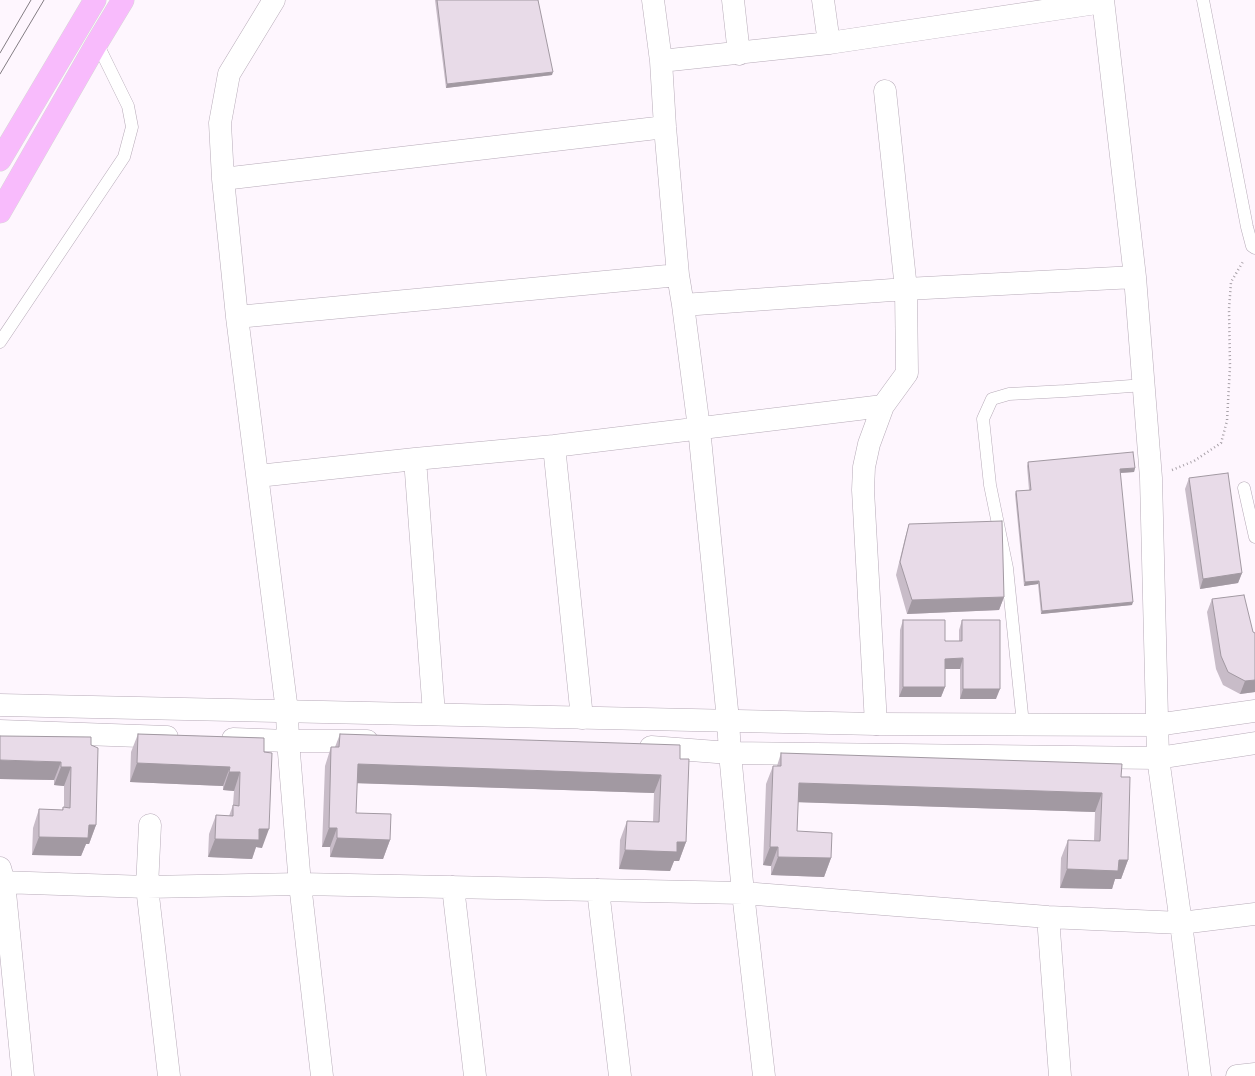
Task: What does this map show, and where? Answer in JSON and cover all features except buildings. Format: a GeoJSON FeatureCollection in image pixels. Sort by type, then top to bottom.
{"type":"FeatureCollection","features":[{"type":"Feature","properties":{"kind":"highway"},"geometry":{"type":"LineString","coordinates":[[0,160],[94,0]]}},
{"type":"Feature","properties":{"kind":"highway"},"geometry":{"type":"LineString","coordinates":[[0,212],[123,0]]}},
{"type":"Feature","properties":{"kind":"street"},"geometry":{"type":"LineString","coordinates":[[274,0],[229,74],[220,123],[222,179],[237,317],[287,711],[288,741],[300,884],[322,1076]]}},
{"type":"Feature","properties":{"kind":"street"},"geometry":{"type":"LineString","coordinates":[[653,0],[661,61],[665,127],[678,275],[699,428],[728,720],[743,893],[764,1076]]}},
{"type":"Feature","properties":{"kind":"street"},"geometry":{"type":"LineString","coordinates":[[733,0],[739,54]]}},
{"type":"Feature","properties":{"kind":"street"},"geometry":{"type":"LineString","coordinates":[[823,0],[829,43]]}},
{"type":"Feature","properties":{"kind":"street"},"geometry":{"type":"LineString","coordinates":[[661,61],[739,54],[829,43],[1029,7],[1103,1],[1135,277],[1151,478],[1158,758],[1200,1076]]}},
{"type":"Feature","properties":{"kind":"street"},"geometry":{"type":"LineString","coordinates":[[876,724],[863,490],[864,467],[869,444],[884,406],[907,373],[906,289],[885,91]]}},
{"type":"Feature","properties":{"kind":"street"},"geometry":{"type":"LineString","coordinates":[[222,179],[665,127]]}},
{"type":"Feature","properties":{"kind":"street"},"geometry":{"type":"LineString","coordinates":[[237,317],[678,275]]}},
{"type":"Feature","properties":{"kind":"street"},"geometry":{"type":"LineString","coordinates":[[683,305],[906,289],[1135,277]]}},
{"type":"Feature","properties":{"kind":"street"},"geometry":{"type":"LineString","coordinates":[[258,476],[554,446],[884,406]]}},
{"type":"Feature","properties":{"kind":"street"},"geometry":{"type":"LineString","coordinates":[[554,446],[582,718]]}},
{"type":"Feature","properties":{"kind":"street"},"geometry":{"type":"LineString","coordinates":[[415,459],[434,714]]}},
{"type":"Feature","properties":{"kind":"street"},"geometry":{"type":"LineString","coordinates":[[0,705],[876,724],[1156,725],[1255,711]]}},
{"type":"Feature","properties":{"kind":"street"},"geometry":{"type":"LineString","coordinates":[[0,731],[187,738]]}},
{"type":"Feature","properties":{"kind":"street"},"geometry":{"type":"LineString","coordinates":[[210,738],[383,742]]}},
{"type":"Feature","properties":{"kind":"street"},"geometry":{"type":"LineString","coordinates":[[628,746],[730,753],[1158,758],[1255,743]]}},
{"type":"Feature","properties":{"kind":"street"},"geometry":{"type":"LineString","coordinates":[[150,825],[147,887],[169,1076]]}},
{"type":"Feature","properties":{"kind":"street"},"geometry":{"type":"LineString","coordinates":[[23,1076],[1,878],[147,887],[300,884],[743,893],[1048,917],[1181,923],[1255,914]]}},
{"type":"Feature","properties":{"kind":"street"},"geometry":{"type":"LineString","coordinates":[[453,887],[475,1076]]}},
{"type":"Feature","properties":{"kind":"street"},"geometry":{"type":"LineString","coordinates":[[598,890],[620,1076]]}},
{"type":"Feature","properties":{"kind":"street"},"geometry":{"type":"LineString","coordinates":[[1048,917],[1060,1076]]}},
{"type":"Feature","properties":{"kind":"street"},"geometry":{"type":"LineString","coordinates":[[1237,1076],[1255,1074]]}},
{"type":"Feature","properties":{"kind":"lane"},"geometry":{"type":"LineString","coordinates":[[1203,0],[1247,227],[1253,247]]}},
{"type":"Feature","properties":{"kind":"lane"},"geometry":{"type":"LineString","coordinates":[[0,342],[124,157],[132,127],[128,106],[97,43]]}},
{"type":"Feature","properties":{"kind":"lane"},"geometry":{"type":"LineString","coordinates":[[1023,724],[1007,568],[990,485],[983,419],[992,399],[1009,394],[1065,392],[1144,385]]}},
{"type":"Feature","properties":{"kind":"lane"},"geometry":{"type":"LineString","coordinates":[[1244,488],[1255,537]]}},
{"type":"Feature","properties":{"kind":"path"},"geometry":{"type":"LineString","coordinates":[[1151,478],[1194,461],[1221,443],[1227,421],[1230,366],[1229,309],[1231,282],[1253,247]]}},
{"type":"Feature","properties":{"kind":"tram line"},"geometry":{"type":"LineString","coordinates":[[0,53],[31,0]]}},
{"type":"Feature","properties":{"kind":"tram line"},"geometry":{"type":"LineString","coordinates":[[0,74],[44,0]]}}]}
